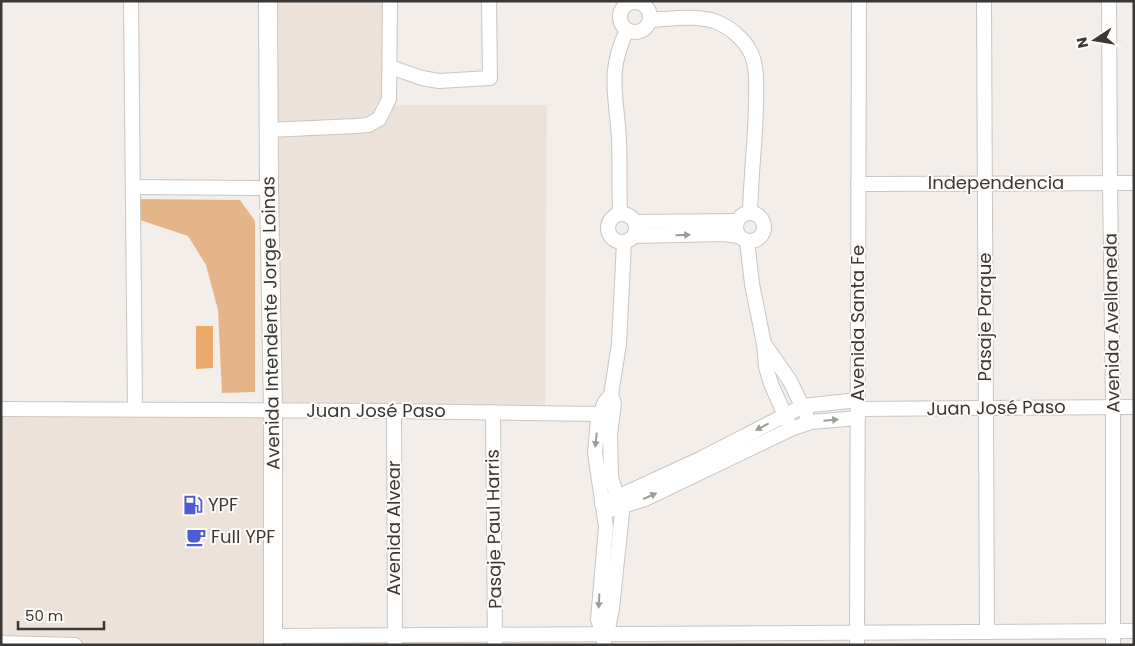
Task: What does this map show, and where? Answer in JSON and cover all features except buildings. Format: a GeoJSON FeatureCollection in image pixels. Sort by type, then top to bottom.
{"type":"FeatureCollection","features":[{"type":"Feature","properties":{"kind":"main road","name":"Avenida Intendente Jorge Loinas"},"geometry":{"type":"LineString","coordinates":[[268,1],[273,411],[273,640]]}},
{"type":"Feature","properties":{"kind":"street"},"geometry":{"type":"LineString","coordinates":[[131,1],[135,409]]}},
{"type":"Feature","properties":{"kind":"street"},"geometry":{"type":"LineString","coordinates":[[269,130],[361,126],[368,125],[379,118],[389,98],[390,1]]}},
{"type":"Feature","properties":{"kind":"street"},"geometry":{"type":"LineString","coordinates":[[390,67],[422,78],[439,81],[490,78],[489,1]]}},
{"type":"Feature","properties":{"kind":"street"},"geometry":{"type":"LineString","coordinates":[[636,1],[646,6],[650,14],[650,20],[641,31],[631,32],[620,22],[620,12],[626,4],[636,1]]}},
{"type":"Feature","properties":{"kind":"street","name":"Avenida Santa Fe"},"geometry":{"type":"LineString","coordinates":[[857,639],[859,1]]}},
{"type":"Feature","properties":{"kind":"street","name":"Pasaje Parque"},"geometry":{"type":"LineString","coordinates":[[984,1],[987,632]]}},
{"type":"Feature","properties":{"kind":"street","name":"Avenida Avellaneda"},"geometry":{"type":"LineString","coordinates":[[1109,1],[1113,638]]}},
{"type":"Feature","properties":{"kind":"street"},"geometry":{"type":"LineString","coordinates":[[650,20],[702,19],[715,22],[728,28],[746,44],[751,54],[756,80],[756,134],[750,212]]}},
{"type":"Feature","properties":{"kind":"street"},"geometry":{"type":"LineString","coordinates":[[620,213],[619,140],[613,86],[614,71],[621,43],[627,30]]}},
{"type":"Feature","properties":{"kind":"street","name":"Independencia"},"geometry":{"type":"LineString","coordinates":[[858,184],[1134,183]]}},
{"type":"Feature","properties":{"kind":"street"},"geometry":{"type":"LineString","coordinates":[[133,187],[269,188]]}},
{"type":"Feature","properties":{"kind":"street"},"geometry":{"type":"LineString","coordinates":[[604,640],[612,608],[622,514],[611,477],[610,434],[614,403],[611,395],[619,344],[629,239],[636,226],[629,215],[620,213],[612,218],[608,232],[614,240],[629,239],[724,234],[743,238],[756,240],[760,237],[764,228],[764,224],[759,216],[750,212],[741,215],[736,221],[735,227],[743,238],[771,384],[791,429]]}},
{"type":"Feature","properties":{"kind":"street"},"geometry":{"type":"LineString","coordinates":[[635,222],[736,221]]}},
{"type":"Feature","properties":{"kind":"street"},"geometry":{"type":"LineString","coordinates":[[764,344],[790,381],[803,406],[809,423]]}},
{"type":"Feature","properties":{"kind":"street"},"geometry":{"type":"LineString","coordinates":[[604,640],[598,620],[606,528],[595,454],[600,414],[605,402],[611,395]]}},
{"type":"Feature","properties":{"kind":"street","name":"Juan José Paso"},"geometry":{"type":"LineString","coordinates":[[603,508],[619,502],[803,406],[858,409],[1134,407]]}},
{"type":"Feature","properties":{"kind":"street","name":"Juan José Paso"},"geometry":{"type":"LineString","coordinates":[[1,409],[600,414]]}},
{"type":"Feature","properties":{"kind":"street","name":"Juan José Paso"},"geometry":{"type":"LineString","coordinates":[[619,502],[645,499],[791,429],[858,409]]}},
{"type":"Feature","properties":{"kind":"street","name":"Avenida Alvear"},"geometry":{"type":"LineString","coordinates":[[394,411],[395,640]]}},
{"type":"Feature","properties":{"kind":"street","name":"Pasaje Paul Harris"},"geometry":{"type":"LineString","coordinates":[[492,412],[495,640]]}},
{"type":"Feature","properties":{"kind":"street"},"geometry":{"type":"LineString","coordinates":[[273,640],[857,639],[987,632],[1113,638],[1134,631]]}},
{"type":"Feature","properties":{"kind":"street"},"geometry":{"type":"LineString","coordinates":[[1,643],[75,645]]}},
{"type":"Feature","properties":{"kind":"shaded area"},"geometry":{"type":"Polygon","coordinates":[[[268,1],[390,1],[390,67],[396,105],[547,105],[545,413],[273,411],[273,645],[1,643],[1,409],[273,410],[268,1]]]}},
{"type":"Feature","properties":{"kind":"shaded area"},"geometry":{"type":"Polygon","coordinates":[[[141,199],[240,200],[255,221],[255,392],[222,393],[218,310],[206,265],[188,236],[140,220],[141,199]]]}},
{"type":"Feature","properties":{"kind":"shaded area"},"geometry":{"type":"Polygon","coordinates":[[[196,326],[213,326],[213,368],[196,369],[196,326]]]}},
{"type":"Feature","properties":{"kind":"place","name":"YPF"},"geometry":{"type":"Point","coordinates":[193,505]}},
{"type":"Feature","properties":{"kind":"place","name":"Full YPF"},"geometry":{"type":"Point","coordinates":[196,537]}}]}
